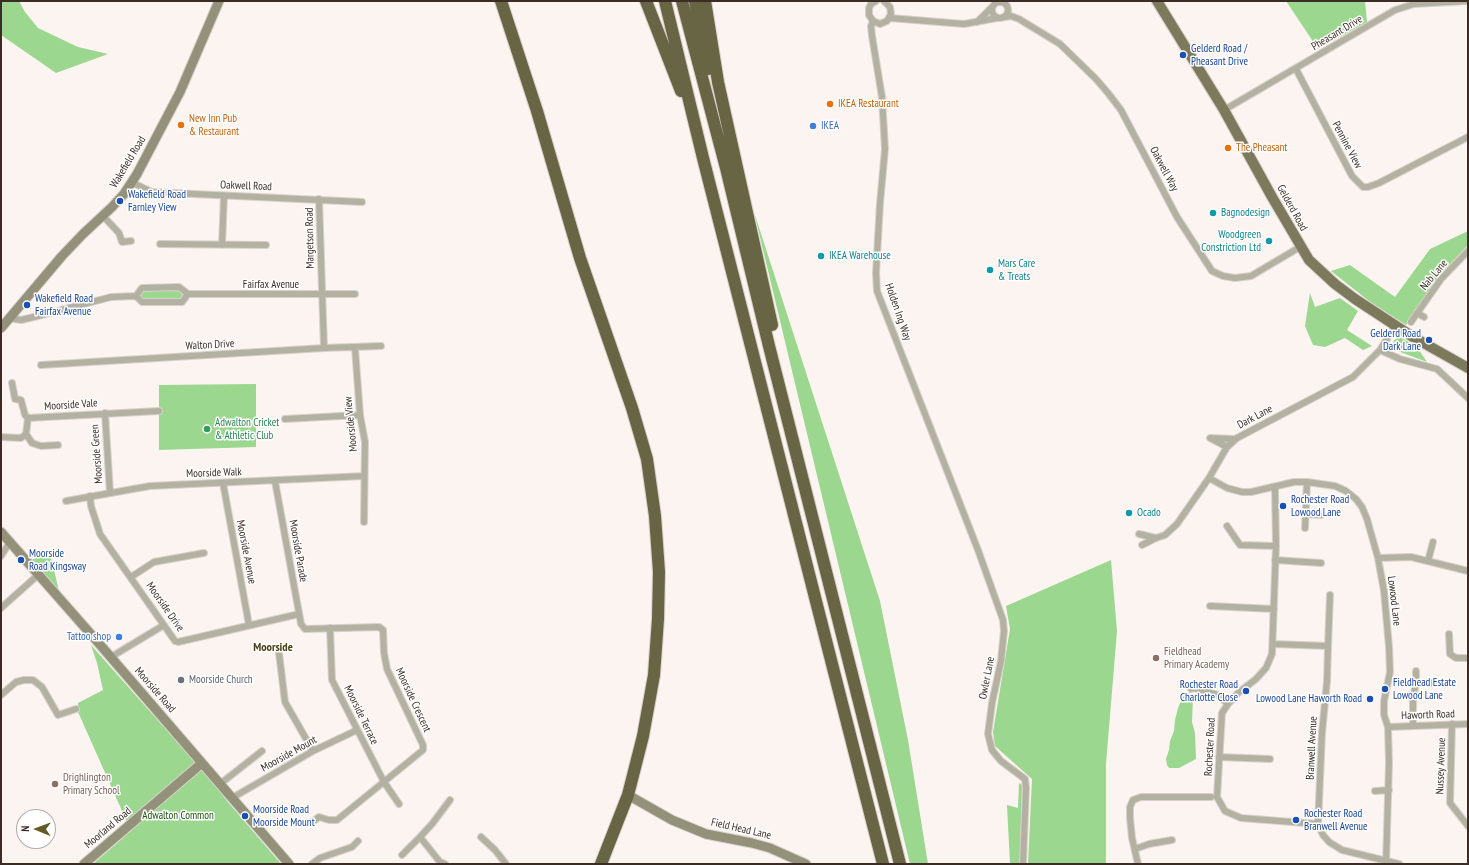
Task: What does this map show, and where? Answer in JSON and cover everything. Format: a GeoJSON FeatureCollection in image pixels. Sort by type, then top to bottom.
{"type":"FeatureCollection","features":[{"type":"Feature","properties":{"kind":"highway"},"geometry":{"type":"LineString","coordinates":[[501,1],[537,111],[580,258],[632,408],[647,459],[655,516],[659,572],[658,619],[654,675],[643,736],[628,795],[601,864]]}},
{"type":"Feature","properties":{"kind":"highway"},"geometry":{"type":"LineString","coordinates":[[646,1],[697,132]]}},
{"type":"Feature","properties":{"kind":"highway"},"geometry":{"type":"LineString","coordinates":[[665,1],[883,864]]}},
{"type":"Feature","properties":{"kind":"highway"},"geometry":{"type":"LineString","coordinates":[[682,1],[726,168],[900,864]]}},
{"type":"Feature","properties":{"kind":"highway"},"geometry":{"type":"LineString","coordinates":[[695,1],[726,168]]}},
{"type":"Feature","properties":{"kind":"highway"},"geometry":{"type":"LineString","coordinates":[[705,1],[718,82],[788,393],[798,460]]}},
{"type":"Feature","properties":{"kind":"main road","name":"Gelderd Road"},"geometry":{"type":"LineString","coordinates":[[1157,1],[1224,110],[1300,247],[1309,260],[1354,299],[1413,337],[1468,368]]}},
{"type":"Feature","properties":{"kind":"street","name":"Wakefield Road"},"geometry":{"type":"LineString","coordinates":[[1,328],[62,256],[124,194],[132,182],[180,92],[219,1]]}},
{"type":"Feature","properties":{"kind":"street"},"geometry":{"type":"LineString","coordinates":[[872,36],[880,24],[890,18],[891,10],[888,3],[884,1]]}},
{"type":"Feature","properties":{"kind":"street"},"geometry":{"type":"LineString","coordinates":[[890,18],[964,24],[978,22],[1005,17],[1008,13],[1007,4],[998,1],[978,22]]}},
{"type":"Feature","properties":{"kind":"street","name":"Pheasant Drive"},"geometry":{"type":"LineString","coordinates":[[1224,110],[1296,70],[1395,10],[1414,4],[1464,1]]}},
{"type":"Feature","properties":{"kind":"street","name":"Holden Ing Way"},"geometry":{"type":"LineString","coordinates":[[873,2],[869,8],[869,15],[873,22],[871,26],[872,36],[882,97],[885,149],[876,273],[877,291],[954,490]]}},
{"type":"Feature","properties":{"kind":"street","name":"Oakwell Way"},"geometry":{"type":"LineString","coordinates":[[1007,4],[1016,13],[1019,19]]}},
{"type":"Feature","properties":{"kind":"street"},"geometry":{"type":"LineString","coordinates":[[992,7],[992,15],[997,18]]}},
{"type":"Feature","properties":{"kind":"street"},"geometry":{"type":"LineString","coordinates":[[891,10],[910,20]]}},
{"type":"Feature","properties":{"kind":"street","name":"Oakwell Way"},"geometry":{"type":"LineString","coordinates":[[1005,17],[1011,16],[1019,19],[1060,44],[1096,79],[1122,110],[1177,216],[1212,271],[1223,276],[1235,278],[1251,276],[1300,247]]}},
{"type":"Feature","properties":{"kind":"street"},"geometry":{"type":"LineString","coordinates":[[873,22],[880,24]]}},
{"type":"Feature","properties":{"kind":"street","name":"Pennine View"},"geometry":{"type":"LineString","coordinates":[[1296,70],[1352,176],[1363,186],[1368,187],[1379,183],[1468,138]]}},
{"type":"Feature","properties":{"kind":"street","name":"Oakwell Road"},"geometry":{"type":"LineString","coordinates":[[132,182],[152,192],[362,202]]}},
{"type":"Feature","properties":{"kind":"street"},"geometry":{"type":"LineString","coordinates":[[222,245],[224,196]]}},
{"type":"Feature","properties":{"kind":"street","name":"Margetson Road"},"geometry":{"type":"LineString","coordinates":[[319,199],[324,348]]}},
{"type":"Feature","properties":{"kind":"street"},"geometry":{"type":"LineString","coordinates":[[103,216],[119,233],[122,242],[131,241]]}},
{"type":"Feature","properties":{"kind":"street"},"geometry":{"type":"LineString","coordinates":[[160,244],[266,246]]}},
{"type":"Feature","properties":{"kind":"street","name":"Nab Lane"},"geometry":{"type":"LineString","coordinates":[[1411,322],[1441,279],[1468,251]]}},
{"type":"Feature","properties":{"kind":"street","name":"Fairfax Avenue"},"geometry":{"type":"LineString","coordinates":[[136,296],[142,288],[172,287],[179,287],[188,294],[355,294]]}},
{"type":"Feature","properties":{"kind":"street","name":"Fairfax Avenue"},"geometry":{"type":"LineString","coordinates":[[10,318],[21,320],[110,297],[136,296],[142,302],[182,302],[188,294]]}},
{"type":"Feature","properties":{"kind":"street"},"geometry":{"type":"LineString","coordinates":[[1417,313],[1424,317]]}},
{"type":"Feature","properties":{"kind":"street","name":"Dark Lane"},"geometry":{"type":"LineString","coordinates":[[1142,545],[1165,535],[1177,524],[1209,478],[1227,447],[1235,440],[1353,377],[1380,350],[1395,326]]}},
{"type":"Feature","properties":{"kind":"street","name":"Walton Drive"},"geometry":{"type":"LineString","coordinates":[[41,365],[381,346]]}},
{"type":"Feature","properties":{"kind":"street","name":"Moorside View"},"geometry":{"type":"LineString","coordinates":[[355,348],[360,415],[365,442],[364,522]]}},
{"type":"Feature","properties":{"kind":"street"},"geometry":{"type":"LineString","coordinates":[[1380,350],[1400,359],[1437,369],[1468,398]]}},
{"type":"Feature","properties":{"kind":"street"},"geometry":{"type":"LineString","coordinates":[[12,383],[15,399],[21,400],[25,415],[28,418],[26,434],[32,443],[41,446],[58,444]]}},
{"type":"Feature","properties":{"kind":"street","name":"Moorside Vale"},"geometry":{"type":"LineString","coordinates":[[28,418],[159,411]]}},
{"type":"Feature","properties":{"kind":"street","name":"Moorside Green"},"geometry":{"type":"LineString","coordinates":[[105,413],[110,493]]}},
{"type":"Feature","properties":{"kind":"street"},"geometry":{"type":"LineString","coordinates":[[285,419],[360,415]]}},
{"type":"Feature","properties":{"kind":"street"},"geometry":{"type":"LineString","coordinates":[[1,437],[21,438],[26,434]]}},
{"type":"Feature","properties":{"kind":"street"},"geometry":{"type":"LineString","coordinates":[[1227,447],[1210,438],[1235,440]]}},
{"type":"Feature","properties":{"kind":"street","name":"Moorside Walk"},"geometry":{"type":"LineString","coordinates":[[66,501],[150,486],[364,476]]}},
{"type":"Feature","properties":{"kind":"street","name":"Lowood Lane"},"geometry":{"type":"LineString","coordinates":[[1209,478],[1227,488],[1242,492],[1251,492],[1294,482],[1307,482],[1336,486],[1346,491],[1362,506],[1378,558],[1384,591],[1389,647],[1390,672],[1384,701],[1384,716],[1388,727],[1389,790],[1386,863]]}},
{"type":"Feature","properties":{"kind":"street","name":"Moorside Parade"},"geometry":{"type":"LineString","coordinates":[[275,480],[301,624]]}},
{"type":"Feature","properties":{"kind":"street"},"geometry":{"type":"LineString","coordinates":[[1305,528],[1307,482]]}},
{"type":"Feature","properties":{"kind":"street","name":"Moorside Avenue"},"geometry":{"type":"LineString","coordinates":[[223,483],[249,624]]}},
{"type":"Feature","properties":{"kind":"street","name":"Rochester Road"},"geometry":{"type":"LineString","coordinates":[[1275,487],[1276,546],[1272,654],[1266,668],[1256,679],[1238,693],[1222,713],[1217,797],[1226,811],[1241,818],[1318,824]]}},
{"type":"Feature","properties":{"kind":"street","name":"Owler Lane"},"geometry":{"type":"LineString","coordinates":[[954,490],[978,550],[1003,620],[1004,631],[1001,661],[992,703],[988,734],[992,750],[1001,761],[1024,779],[1026,788],[1023,864]]}},
{"type":"Feature","properties":{"kind":"street","name":"Moorside Drive"},"geometry":{"type":"LineString","coordinates":[[90,496],[91,506],[100,534],[164,625],[178,642],[249,624],[299,614]]}},
{"type":"Feature","properties":{"kind":"street"},"geometry":{"type":"LineString","coordinates":[[1305,514],[1322,515]]}},
{"type":"Feature","properties":{"kind":"street"},"geometry":{"type":"LineString","coordinates":[[1227,526],[1240,545],[1276,546]]}},
{"type":"Feature","properties":{"kind":"street","name":"Moorside Road"},"geometry":{"type":"LineString","coordinates":[[1,532],[289,864]]}},
{"type":"Feature","properties":{"kind":"street"},"geometry":{"type":"LineString","coordinates":[[1139,534],[1156,538]]}},
{"type":"Feature","properties":{"kind":"street"},"geometry":{"type":"LineString","coordinates":[[1,556],[10,542]]}},
{"type":"Feature","properties":{"kind":"street"},"geometry":{"type":"LineString","coordinates":[[1428,561],[1433,542]]}},
{"type":"Feature","properties":{"kind":"street"},"geometry":{"type":"LineString","coordinates":[[131,577],[154,562],[204,553]]}},
{"type":"Feature","properties":{"kind":"street"},"geometry":{"type":"LineString","coordinates":[[1378,558],[1403,556],[1468,571]]}},
{"type":"Feature","properties":{"kind":"street"},"geometry":{"type":"LineString","coordinates":[[1275,560],[1321,563]]}},
{"type":"Feature","properties":{"kind":"street"},"geometry":{"type":"LineString","coordinates":[[1,608],[38,575]]}},
{"type":"Feature","properties":{"kind":"street","name":"Branwell Avenue"},"geometry":{"type":"LineString","coordinates":[[1318,824],[1322,733],[1327,681],[1330,595]]}},
{"type":"Feature","properties":{"kind":"street"},"geometry":{"type":"LineString","coordinates":[[1210,606],[1274,609]]}},
{"type":"Feature","properties":{"kind":"street","name":"Moorside Crescent"},"geometry":{"type":"LineString","coordinates":[[301,624],[306,629],[379,626],[383,630],[384,652],[387,669],[423,745],[423,750],[337,820],[329,820],[319,817],[312,822]]}},
{"type":"Feature","properties":{"kind":"street"},"geometry":{"type":"LineString","coordinates":[[111,657],[164,625]]}},
{"type":"Feature","properties":{"kind":"street","name":"Moorside Terrace"},"geometry":{"type":"LineString","coordinates":[[330,628],[332,680],[384,782],[398,804]]}},
{"type":"Feature","properties":{"kind":"street"},"geometry":{"type":"LineString","coordinates":[[1449,634],[1450,654],[1456,658],[1468,658]]}},
{"type":"Feature","properties":{"kind":"street"},"geometry":{"type":"LineString","coordinates":[[1273,644],[1328,646]]}},
{"type":"Feature","properties":{"kind":"street"},"geometry":{"type":"LineString","coordinates":[[278,653],[285,702],[313,751]]}},
{"type":"Feature","properties":{"kind":"street"},"geometry":{"type":"LineString","coordinates":[[1413,726],[1413,698],[1416,683],[1416,671]]}},
{"type":"Feature","properties":{"kind":"street"},"geometry":{"type":"LineString","coordinates":[[1,695],[16,682],[33,680],[42,687],[58,715],[76,709]]}},
{"type":"Feature","properties":{"kind":"street"},"geometry":{"type":"LineString","coordinates":[[1416,683],[1433,683]]}},
{"type":"Feature","properties":{"kind":"street"},"geometry":{"type":"LineString","coordinates":[[1191,688],[1218,695],[1228,704]]}},
{"type":"Feature","properties":{"kind":"street","name":"Nussey Avenue"},"geometry":{"type":"LineString","coordinates":[[1452,724],[1450,803],[1468,826]]}},
{"type":"Feature","properties":{"kind":"street","name":"Haworth Road"},"geometry":{"type":"LineString","coordinates":[[1388,727],[1468,724]]}},
{"type":"Feature","properties":{"kind":"street","name":"Moorside Mount"},"geometry":{"type":"LineString","coordinates":[[232,798],[313,751],[357,730]]}},
{"type":"Feature","properties":{"kind":"street"},"geometry":{"type":"LineString","coordinates":[[220,784],[262,752]]}},
{"type":"Feature","properties":{"kind":"street"},"geometry":{"type":"LineString","coordinates":[[1219,757],[1270,759]]}},
{"type":"Feature","properties":{"kind":"street","name":"Moorland Road"},"geometry":{"type":"LineString","coordinates":[[84,864],[202,764]]}},
{"type":"Feature","properties":{"kind":"street"},"geometry":{"type":"LineString","coordinates":[[1375,791],[1389,790]]}},
{"type":"Feature","properties":{"kind":"street","name":"Field Head Lane"},"geometry":{"type":"LineString","coordinates":[[628,795],[672,820],[706,834],[770,848],[806,864]]}},
{"type":"Feature","properties":{"kind":"street"},"geometry":{"type":"LineString","coordinates":[[1138,864],[1130,818],[1130,807],[1133,800],[1141,797],[1210,797]]}},
{"type":"Feature","properties":{"kind":"street"},"geometry":{"type":"LineString","coordinates":[[402,855],[432,824],[450,800]]}},
{"type":"Feature","properties":{"kind":"street"},"geometry":{"type":"LineString","coordinates":[[1318,824],[1329,842],[1342,850],[1386,863],[1399,864]]}},
{"type":"Feature","properties":{"kind":"street"},"geometry":{"type":"LineString","coordinates":[[420,837],[440,862],[444,864]]}},
{"type":"Feature","properties":{"kind":"street"},"geometry":{"type":"LineString","coordinates":[[481,837],[496,850],[506,864]]}},
{"type":"Feature","properties":{"kind":"street"},"geometry":{"type":"LineString","coordinates":[[1135,849],[1149,844],[1172,840]]}},
{"type":"Feature","properties":{"kind":"street"},"geometry":{"type":"LineString","coordinates":[[312,864],[320,858],[352,847],[358,841]]}},
{"type":"Feature","properties":{"kind":"green space"},"geometry":{"type":"Polygon","coordinates":[[[1,1],[19,1],[25,12],[38,28],[78,47],[108,54],[56,73],[1,35],[1,1]]]}},
{"type":"Feature","properties":{"kind":"green space"},"geometry":{"type":"Polygon","coordinates":[[[1286,1],[1365,1],[1367,22],[1318,49],[1286,1]]]}},
{"type":"Feature","properties":{"kind":"green space"},"geometry":{"type":"Polygon","coordinates":[[[754,212],[880,601],[908,740],[928,864],[910,864],[754,212]]]}},
{"type":"Feature","properties":{"kind":"green space"},"geometry":{"type":"Polygon","coordinates":[[[1468,231],[1468,245],[1439,276],[1406,325],[1369,301],[1331,271],[1350,265],[1395,297],[1430,249],[1468,231]]]}},
{"type":"Feature","properties":{"kind":"green space"},"geometry":{"type":"Polygon","coordinates":[[[179,287],[188,294],[182,302],[142,302],[136,296],[142,288],[179,287]]]}},
{"type":"Feature","properties":{"kind":"green space"},"geometry":{"type":"Polygon","coordinates":[[[1310,293],[1315,307],[1340,298],[1358,311],[1347,330],[1372,346],[1363,350],[1345,338],[1325,347],[1313,345],[1305,326],[1310,293]]]}},
{"type":"Feature","properties":{"kind":"green space"},"geometry":{"type":"Polygon","coordinates":[[[1400,337],[1417,347],[1427,362],[1392,349],[1394,340],[1400,337]]]}},
{"type":"Feature","properties":{"kind":"green space","name":"Adwalton Cricket & Athletic Club"},"geometry":{"type":"Polygon","coordinates":[[[256,384],[256,447],[159,450],[159,385],[256,384]]]}},
{"type":"Feature","properties":{"kind":"green space"},"geometry":{"type":"Polygon","coordinates":[[[49,549],[59,591],[32,560],[49,549]]]}},
{"type":"Feature","properties":{"kind":"green space"},"geometry":{"type":"Polygon","coordinates":[[[1111,560],[1117,631],[1106,764],[1106,864],[1028,864],[1032,779],[995,746],[993,732],[1010,629],[1006,606],[1111,560]]]}},
{"type":"Feature","properties":{"kind":"green space","name":"Adwalton Common"},"geometry":{"type":"Polygon","coordinates":[[[91,645],[217,787],[227,801],[281,864],[93,864],[132,830],[127,822],[78,712],[78,703],[103,690],[91,645]]]}},
{"type":"Feature","properties":{"kind":"green space"},"geometry":{"type":"Polygon","coordinates":[[[1186,694],[1191,695],[1193,698],[1192,722],[1195,733],[1196,759],[1179,768],[1169,768],[1166,759],[1170,741],[1174,731],[1178,708],[1186,694]]]}},
{"type":"Feature","properties":{"kind":"green space"},"geometry":{"type":"Polygon","coordinates":[[[1019,783],[1022,785],[1020,864],[1010,864],[1007,805],[1018,808],[1019,783]]]}},
{"type":"Feature","properties":{"kind":"place","name":"Gelderd Road / Pheasant Drive"},"geometry":{"type":"Point","coordinates":[1183,55]}},
{"type":"Feature","properties":{"kind":"place","name":"IKEA Restaurant"},"geometry":{"type":"Point","coordinates":[830,104]}},
{"type":"Feature","properties":{"kind":"place","name":"New Inn Pub & Restaurant"},"geometry":{"type":"Point","coordinates":[181,125]}},
{"type":"Feature","properties":{"kind":"place","name":"IKEA"},"geometry":{"type":"Point","coordinates":[813,126]}},
{"type":"Feature","properties":{"kind":"place","name":"The Pheasant"},"geometry":{"type":"Point","coordinates":[1228,148]}},
{"type":"Feature","properties":{"kind":"place","name":"Wakefield Road Farnley View"},"geometry":{"type":"Point","coordinates":[120,201]}},
{"type":"Feature","properties":{"kind":"place","name":"Bagnodesign"},"geometry":{"type":"Point","coordinates":[1213,213]}},
{"type":"Feature","properties":{"kind":"place","name":"Woodgreen Constriction Ltd"},"geometry":{"type":"Point","coordinates":[1269,241]}},
{"type":"Feature","properties":{"kind":"place","name":"IKEA Warehouse"},"geometry":{"type":"Point","coordinates":[821,256]}},
{"type":"Feature","properties":{"kind":"place","name":"Mars Care & Treats"},"geometry":{"type":"Point","coordinates":[990,270]}},
{"type":"Feature","properties":{"kind":"place","name":"Wakefield Road Fairfax Avenue"},"geometry":{"type":"Point","coordinates":[27,305]}},
{"type":"Feature","properties":{"kind":"place","name":"Gelderd Road Dark Lane"},"geometry":{"type":"Point","coordinates":[1429,340]}},
{"type":"Feature","properties":{"kind":"place","name":"Adwalton Cricket & Athletic Club"},"geometry":{"type":"Point","coordinates":[207,429]}},
{"type":"Feature","properties":{"kind":"place","name":"Rochester Road Lowood Lane"},"geometry":{"type":"Point","coordinates":[1283,506]}},
{"type":"Feature","properties":{"kind":"place","name":"Ocado"},"geometry":{"type":"Point","coordinates":[1129,513]}},
{"type":"Feature","properties":{"kind":"place","name":"Moorside Road Kingsway"},"geometry":{"type":"Point","coordinates":[21,560]}},
{"type":"Feature","properties":{"kind":"place","name":"Tattoo shop"},"geometry":{"type":"Point","coordinates":[119,637]}},
{"type":"Feature","properties":{"kind":"place","name":"Fieldhead Primary Academy"},"geometry":{"type":"Point","coordinates":[1156,658]}},
{"type":"Feature","properties":{"kind":"place","name":"Moorside Church"},"geometry":{"type":"Point","coordinates":[181,680]}},
{"type":"Feature","properties":{"kind":"place","name":"Fieldhead Estate Lowood Lane"},"geometry":{"type":"Point","coordinates":[1385,689]}},
{"type":"Feature","properties":{"kind":"place","name":"Rochester Road Charlotte Close"},"geometry":{"type":"Point","coordinates":[1246,691]}},
{"type":"Feature","properties":{"kind":"place","name":"Lowood Lane Haworth Road"},"geometry":{"type":"Point","coordinates":[1370,699]}},
{"type":"Feature","properties":{"kind":"place","name":"Drighlington Primary School"},"geometry":{"type":"Point","coordinates":[55,784]}},
{"type":"Feature","properties":{"kind":"place","name":"Moorside Road Moorside Mount"},"geometry":{"type":"Point","coordinates":[245,816]}},
{"type":"Feature","properties":{"kind":"place","name":"Rochester Road Branwell Avenue"},"geometry":{"type":"Point","coordinates":[1296,820]}},
{"type":"Feature","properties":{"kind":"district","name":"Moorside"},"geometry":{"type":"Point","coordinates":[273,648]}}]}
